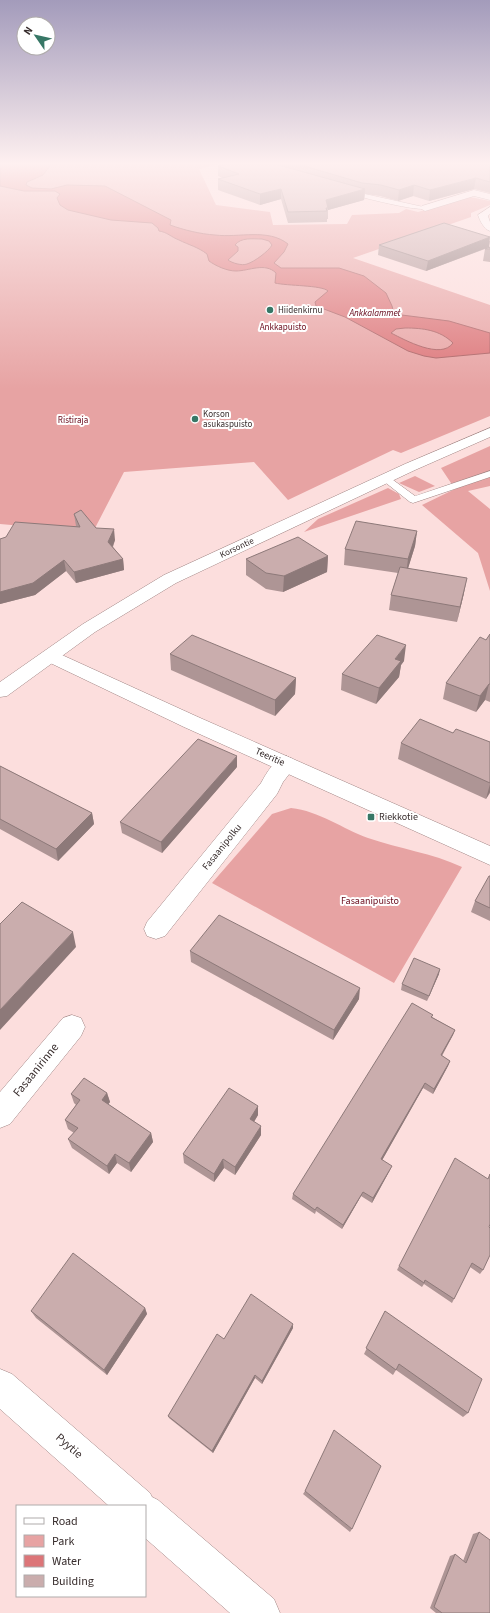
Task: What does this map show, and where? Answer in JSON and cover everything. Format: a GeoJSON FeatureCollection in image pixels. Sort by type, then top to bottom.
{"type":"FeatureCollection","features":[{"type":"Feature","properties":{"kind":"street","name":"Korsontie"},"geometry":{"type":"LineString","coordinates":[[2,687],[51,656],[89,628],[170,579],[490,432]]}},
{"type":"Feature","properties":{"kind":"street","name":"Teeritie"},"geometry":{"type":"LineString","coordinates":[[51,656],[490,856]]}},
{"type":"Feature","properties":{"kind":"street","name":"Fasaanipolku"},"geometry":{"type":"LineString","coordinates":[[156,929],[269,788],[275,777],[286,764]]}},
{"type":"Feature","properties":{"kind":"street","name":"Fasaanirinne"},"geometry":{"type":"LineString","coordinates":[[0,1114],[72,1027]]}},
{"type":"Feature","properties":{"kind":"street","name":"Pyytie"},"geometry":{"type":"LineString","coordinates":[[0,1386],[137,1505]]}},
{"type":"Feature","properties":{"kind":"street"},"geometry":{"type":"LineString","coordinates":[[146,1514],[260,1613]]}},
{"type":"Feature","properties":{"kind":"lane"},"geometry":{"type":"LineString","coordinates":[[386,479],[406,493],[413,500],[490,474]]}},
{"type":"Feature","properties":{"kind":"green space","name":"Ankkapuisto"},"geometry":{"type":"Polygon","coordinates":[[[0,238],[410,238],[353,258],[490,305],[490,416],[401,453],[393,450],[288,500],[254,462],[124,472],[93,532],[0,524],[0,238]]]}},
{"type":"Feature","properties":{"kind":"green space"},"geometry":{"type":"Polygon","coordinates":[[[490,446],[490,486],[468,491],[490,509],[490,591],[478,553],[422,505],[455,489],[441,468],[490,446]]]}},
{"type":"Feature","properties":{"kind":"green space"},"geometry":{"type":"Polygon","coordinates":[[[415,476],[435,486],[419,492],[399,483],[415,476]]]}},
{"type":"Feature","properties":{"kind":"green space"},"geometry":{"type":"Polygon","coordinates":[[[388,488],[399,494],[401,499],[304,532],[318,519],[388,488]]]}},
{"type":"Feature","properties":{"kind":"green space","name":"Fasaanipuisto"},"geometry":{"type":"Polygon","coordinates":[[[291,808],[321,816],[368,838],[439,858],[462,867],[394,983],[212,883],[272,814],[291,808]]]}},
{"type":"Feature","properties":{"kind":"water","name":"Ankkalammet"},"geometry":{"type":"Polygon","coordinates":[[[175,238],[278,238],[288,244],[284,252],[274,263],[281,268],[339,268],[364,276],[386,293],[394,314],[449,321],[490,333],[490,353],[436,358],[408,351],[345,317],[316,306],[315,302],[328,291],[324,289],[275,283],[276,273],[267,268],[236,271],[222,268],[209,261],[207,254],[204,252],[175,238]],[[247,239],[240,241],[235,245],[238,247],[238,251],[228,260],[242,265],[247,264],[265,253],[272,245],[269,241],[262,239],[247,239]],[[396,329],[391,333],[414,344],[432,349],[440,350],[447,348],[453,343],[443,335],[418,329],[396,329]]]}},
{"type":"Feature","properties":{"kind":"building"},"geometry":{"type":"Polygon","coordinates":[[[399,238],[487,238],[428,261],[379,245],[399,238]]]}},
{"type":"Feature","properties":{"kind":"building"},"geometry":{"type":"Polygon","coordinates":[[[81,510],[96,528],[114,529],[108,542],[123,559],[74,572],[64,560],[33,583],[0,592],[0,539],[6,537],[15,522],[80,527],[74,514],[81,510]]]}},
{"type":"Feature","properties":{"kind":"building"},"geometry":{"type":"Polygon","coordinates":[[[356,521],[417,531],[408,559],[345,549],[356,521]]]}},
{"type":"Feature","properties":{"kind":"building"},"geometry":{"type":"Polygon","coordinates":[[[298,537],[328,556],[284,576],[266,573],[246,559],[298,537]]]}},
{"type":"Feature","properties":{"kind":"building"},"geometry":{"type":"Polygon","coordinates":[[[400,567],[467,578],[460,607],[391,595],[400,567]]]}},
{"type":"Feature","properties":{"kind":"building"},"geometry":{"type":"Polygon","coordinates":[[[490,634],[490,684],[480,696],[446,683],[480,637],[486,640],[490,634]]]}},
{"type":"Feature","properties":{"kind":"building"},"geometry":{"type":"Polygon","coordinates":[[[192,635],[296,678],[275,700],[170,654],[192,635]]]}},
{"type":"Feature","properties":{"kind":"building"},"geometry":{"type":"Polygon","coordinates":[[[377,635],[406,645],[395,659],[401,661],[379,688],[342,674],[377,635]]]}},
{"type":"Feature","properties":{"kind":"building"},"geometry":{"type":"Polygon","coordinates":[[[420,719],[453,733],[456,729],[490,742],[490,783],[401,743],[420,719]]]}},
{"type":"Feature","properties":{"kind":"building"},"geometry":{"type":"Polygon","coordinates":[[[198,739],[237,756],[161,842],[120,822],[198,739]]]}},
{"type":"Feature","properties":{"kind":"building"},"geometry":{"type":"Polygon","coordinates":[[[0,766],[92,813],[56,849],[0,819],[0,766]]]}},
{"type":"Feature","properties":{"kind":"building"},"geometry":{"type":"Polygon","coordinates":[[[490,876],[490,908],[475,901],[490,876]]]}},
{"type":"Feature","properties":{"kind":"building"},"geometry":{"type":"Polygon","coordinates":[[[22,902],[73,932],[0,1010],[0,924],[22,902]]]}},
{"type":"Feature","properties":{"kind":"building"},"geometry":{"type":"Polygon","coordinates":[[[219,915],[360,988],[334,1030],[190,951],[219,915]]]}},
{"type":"Feature","properties":{"kind":"building"},"geometry":{"type":"Polygon","coordinates":[[[414,958],[440,969],[429,996],[402,984],[414,958]]]}},
{"type":"Feature","properties":{"kind":"building"},"geometry":{"type":"Polygon","coordinates":[[[412,1003],[433,1015],[431,1017],[455,1030],[441,1055],[450,1061],[434,1089],[425,1083],[381,1159],[392,1166],[373,1198],[363,1192],[343,1225],[317,1207],[315,1210],[293,1194],[412,1003]]]}},
{"type":"Feature","properties":{"kind":"building"},"geometry":{"type":"Polygon","coordinates":[[[84,1078],[107,1093],[102,1100],[151,1133],[129,1163],[115,1154],[107,1166],[68,1139],[78,1128],[65,1120],[80,1100],[71,1094],[84,1078]]]}},
{"type":"Feature","properties":{"kind":"building"},"geometry":{"type":"Polygon","coordinates":[[[229,1088],[258,1106],[250,1119],[261,1126],[235,1167],[223,1159],[214,1174],[183,1154],[229,1088]]]}},
{"type":"Feature","properties":{"kind":"building"},"geometry":{"type":"Polygon","coordinates":[[[455,1158],[488,1179],[490,1174],[490,1255],[483,1270],[472,1263],[454,1299],[425,1280],[424,1283],[399,1266],[455,1158]]]}},
{"type":"Feature","properties":{"kind":"building"},"geometry":{"type":"Polygon","coordinates":[[[73,1253],[145,1308],[104,1370],[31,1311],[73,1253]]]}},
{"type":"Feature","properties":{"kind":"building"},"geometry":{"type":"Polygon","coordinates":[[[251,1294],[293,1324],[262,1381],[255,1375],[212,1451],[168,1416],[217,1334],[224,1339],[251,1294]]]}},
{"type":"Feature","properties":{"kind":"building"},"geometry":{"type":"Polygon","coordinates":[[[385,1311],[482,1379],[468,1413],[399,1364],[396,1370],[366,1348],[385,1311]]]}},
{"type":"Feature","properties":{"kind":"building"},"geometry":{"type":"Polygon","coordinates":[[[334,1430],[381,1466],[352,1529],[305,1491],[334,1430]]]}},
{"type":"Feature","properties":{"kind":"building"},"geometry":{"type":"Polygon","coordinates":[[[479,1532],[490,1540],[490,1613],[442,1613],[434,1607],[455,1554],[466,1563],[479,1532]]]}},
{"type":"Feature","properties":{"kind":"place","name":"Hiidenkirnu"},"geometry":{"type":"Point","coordinates":[270,310]}},
{"type":"Feature","properties":{"kind":"place","name":"Korson asukaspuisto"},"geometry":{"type":"Point","coordinates":[195,419]}},
{"type":"Feature","properties":{"kind":"place","name":"Riekkotie"},"geometry":{"type":"Point","coordinates":[371,817]}},
{"type":"Feature","properties":{"kind":"park label","name":"Ristiraja"},"geometry":{"type":"Point","coordinates":[73,420]}}]}
